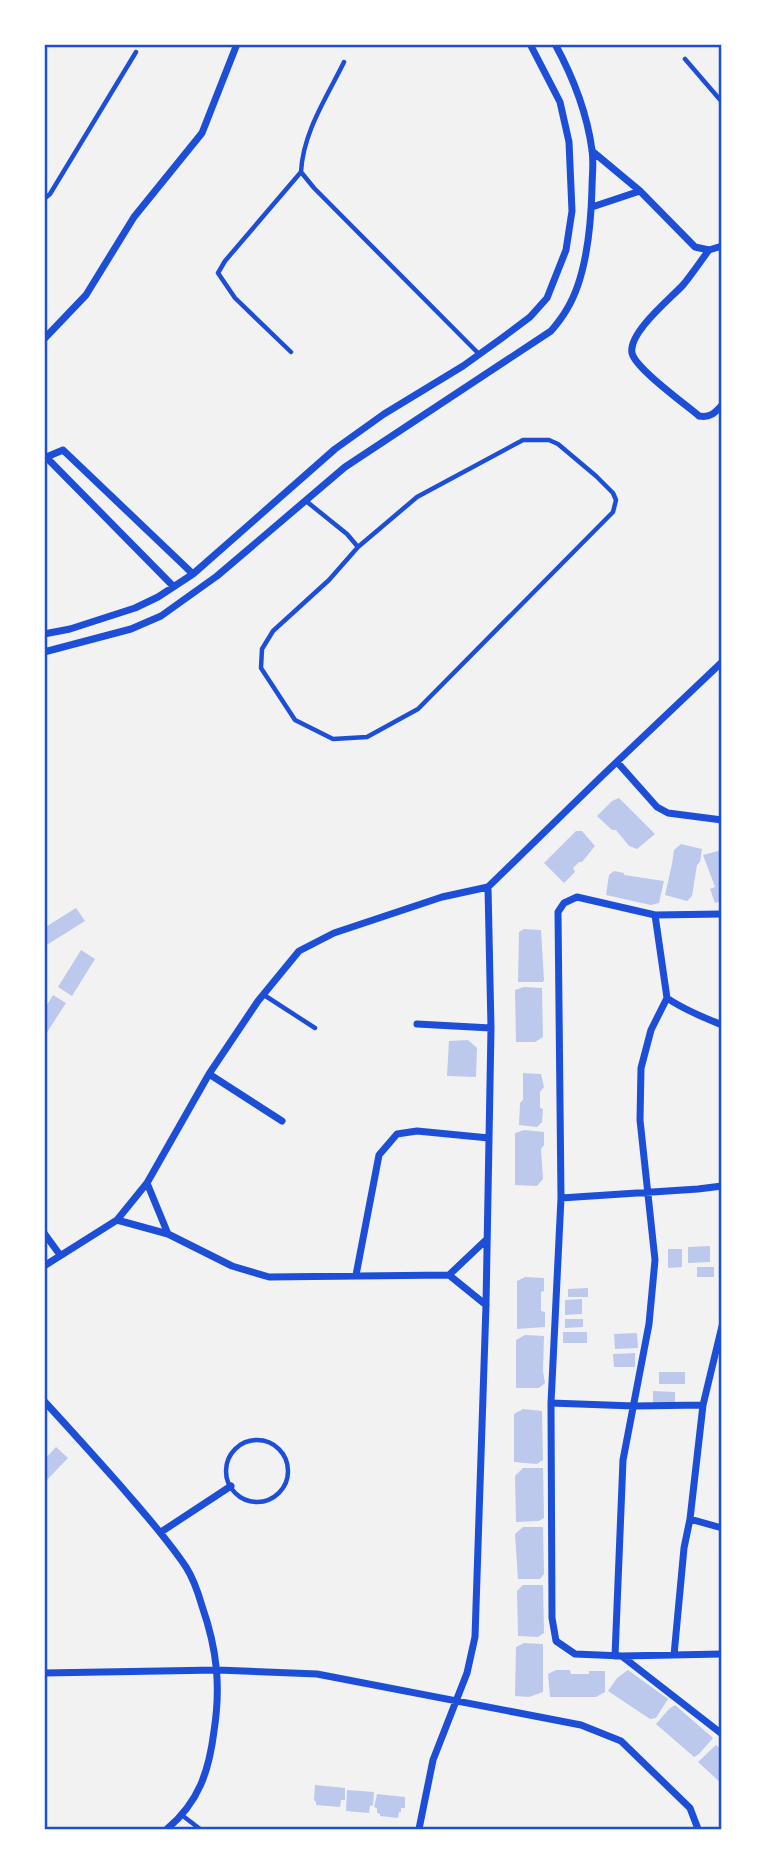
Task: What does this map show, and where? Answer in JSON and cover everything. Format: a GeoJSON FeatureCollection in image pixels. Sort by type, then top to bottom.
{"type":"FeatureCollection","features":[{"type":"Feature","properties":{"kind":"street"},"geometry":{"type":"LineString","coordinates":[[44,339],[86,295],[134,217],[202,133],[237,44]]}},
{"type":"Feature","properties":{"kind":"street"},"geometry":{"type":"LineString","coordinates":[[44,634],[70,629],[135,608],[192,575],[335,449],[384,414],[480,354],[530,317],[547,298],[566,250],[572,211],[569,142],[560,102],[530,44]]}},
{"type":"Feature","properties":{"kind":"street"},"geometry":{"type":"LineString","coordinates":[[44,652],[131,629],[161,616],[217,576],[345,467],[551,331],[568,307],[580,278],[592,207],[592,151],[578,94],[555,44]]}},
{"type":"Feature","properties":{"kind":"street"},"geometry":{"type":"LineString","coordinates":[[592,151],[640,191],[695,247],[709,250],[722,246]]}},
{"type":"Feature","properties":{"kind":"street"},"geometry":{"type":"LineString","coordinates":[[592,207],[640,191]]}},
{"type":"Feature","properties":{"kind":"street"},"geometry":{"type":"LineString","coordinates":[[709,250],[683,284],[641,329],[632,346],[632,355],[640,367],[699,416],[714,414],[722,405]]}},
{"type":"Feature","properties":{"kind":"street"},"geometry":{"type":"LineString","coordinates":[[173,586],[45,458],[63,450],[192,575]]}},
{"type":"Feature","properties":{"kind":"street"},"geometry":{"type":"LineString","coordinates":[[44,1266],[117,1220],[147,1183],[209,1074],[263,994],[299,951],[334,933],[442,897],[488,887],[722,662]]}},
{"type":"Feature","properties":{"kind":"street"},"geometry":{"type":"LineString","coordinates":[[617,762],[657,807],[668,813],[722,820]]}},
{"type":"Feature","properties":{"kind":"street"},"geometry":{"type":"LineString","coordinates":[[419,1829],[433,1760],[467,1673],[475,1637],[486,1305],[491,1028],[488,887]]}},
{"type":"Feature","properties":{"kind":"street"},"geometry":{"type":"LineString","coordinates":[[722,914],[655,915],[577,897],[564,903],[558,912],[561,1198],[551,1403],[552,1618],[556,1641],[575,1654],[722,1654]]}},
{"type":"Feature","properties":{"kind":"street"},"geometry":{"type":"LineString","coordinates":[[619,1656],[623,1460],[649,1324],[655,1260],[640,1120],[640,1068],[651,1030],[667,998],[655,915]]}},
{"type":"Feature","properties":{"kind":"street"},"geometry":{"type":"LineString","coordinates":[[667,998],[722,1025]]}},
{"type":"Feature","properties":{"kind":"street"},"geometry":{"type":"LineString","coordinates":[[417,1024],[491,1028]]}},
{"type":"Feature","properties":{"kind":"street"},"geometry":{"type":"LineString","coordinates":[[209,1074],[282,1121]]}},
{"type":"Feature","properties":{"kind":"street"},"geometry":{"type":"LineString","coordinates":[[356,1275],[379,1155],[397,1134],[416,1131],[489,1138]]}},
{"type":"Feature","properties":{"kind":"street"},"geometry":{"type":"LineString","coordinates":[[147,1183],[168,1234]]}},
{"type":"Feature","properties":{"kind":"street"},"geometry":{"type":"LineString","coordinates":[[561,1198],[722,1186]]}},
{"type":"Feature","properties":{"kind":"street"},"geometry":{"type":"LineString","coordinates":[[117,1220],[168,1234],[232,1266],[268,1277],[449,1275],[486,1305]]}},
{"type":"Feature","properties":{"kind":"street"},"geometry":{"type":"LineString","coordinates":[[44,1233],[60,1255]]}},
{"type":"Feature","properties":{"kind":"street"},"geometry":{"type":"LineString","coordinates":[[449,1275],[487,1238]]}},
{"type":"Feature","properties":{"kind":"street"},"geometry":{"type":"LineString","coordinates":[[674,1655],[684,1548],[690,1519],[703,1405],[722,1326]]}},
{"type":"Feature","properties":{"kind":"street"},"geometry":{"type":"LineString","coordinates":[[44,1401],[161,1532],[187,1569],[198,1591],[209,1627],[218,1670],[217,1714],[212,1749],[201,1785],[183,1816],[167,1829]]}},
{"type":"Feature","properties":{"kind":"street"},"geometry":{"type":"LineString","coordinates":[[551,1403],[703,1405]]}},
{"type":"Feature","properties":{"kind":"street"},"geometry":{"type":"LineString","coordinates":[[161,1532],[230,1486]]}},
{"type":"Feature","properties":{"kind":"street"},"geometry":{"type":"LineString","coordinates":[[690,1519],[722,1528]]}},
{"type":"Feature","properties":{"kind":"street"},"geometry":{"type":"LineString","coordinates":[[619,1656],[642,1669],[722,1734]]}},
{"type":"Feature","properties":{"kind":"street"},"geometry":{"type":"LineString","coordinates":[[44,1673],[218,1670],[317,1674],[582,1725],[621,1741],[690,1808],[698,1829]]}},
{"type":"Feature","properties":{"kind":"lane"},"geometry":{"type":"LineString","coordinates":[[44,199],[50,194],[136,52]]}},
{"type":"Feature","properties":{"kind":"lane"},"geometry":{"type":"LineString","coordinates":[[685,59],[722,102]]}},
{"type":"Feature","properties":{"kind":"lane"},"geometry":{"type":"LineString","coordinates":[[344,62],[307,135],[301,172],[480,354]]}},
{"type":"Feature","properties":{"kind":"lane"},"geometry":{"type":"LineString","coordinates":[[291,352],[235,298],[218,273],[225,261],[301,172]]}},
{"type":"Feature","properties":{"kind":"lane"},"geometry":{"type":"LineString","coordinates":[[523,440],[549,440],[558,444],[596,476],[613,493],[616,500],[613,512],[418,709],[367,737],[333,738],[295,720],[261,668],[262,649],[273,631],[329,580],[358,547],[418,497],[523,440]]}},
{"type":"Feature","properties":{"kind":"lane"},"geometry":{"type":"LineString","coordinates":[[306,500],[347,534],[358,547]]}},
{"type":"Feature","properties":{"kind":"lane"},"geometry":{"type":"LineString","coordinates":[[263,994],[315,1028]]}},
{"type":"Feature","properties":{"kind":"lane"},"geometry":{"type":"LineString","coordinates":[[261,1440],[271,1443],[285,1457],[288,1477],[284,1487],[268,1500],[247,1500],[237,1495],[230,1486],[226,1468],[229,1458],[242,1444],[261,1440]]}},
{"type":"Feature","properties":{"kind":"lane"},"geometry":{"type":"LineString","coordinates":[[183,1816],[200,1829]]}},
{"type":"Feature","properties":{"kind":"building"},"geometry":{"type":"Polygon","coordinates":[[[619,798],[655,834],[637,849],[629,846],[616,830],[612,830],[597,816],[612,801],[619,798]]]}},
{"type":"Feature","properties":{"kind":"building"},"geometry":{"type":"Polygon","coordinates":[[[576,831],[582,831],[595,846],[582,862],[573,868],[575,872],[564,883],[544,863],[576,831]]]}},
{"type":"Feature","properties":{"kind":"building"},"geometry":{"type":"Polygon","coordinates":[[[681,844],[702,849],[692,896],[687,901],[665,895],[674,850],[681,844]]]}},
{"type":"Feature","properties":{"kind":"building"},"geometry":{"type":"Polygon","coordinates":[[[722,850],[722,901],[715,903],[710,889],[715,887],[703,855],[722,850]]]}},
{"type":"Feature","properties":{"kind":"building"},"geometry":{"type":"Polygon","coordinates":[[[614,871],[664,881],[659,903],[651,905],[606,895],[609,875],[614,871]]]}},
{"type":"Feature","properties":{"kind":"building"},"geometry":{"type":"Polygon","coordinates":[[[76,908],[85,921],[45,946],[44,928],[76,908]]]}},
{"type":"Feature","properties":{"kind":"building"},"geometry":{"type":"Polygon","coordinates":[[[524,929],[541,930],[543,982],[518,982],[519,932],[524,929]]]}},
{"type":"Feature","properties":{"kind":"building"},"geometry":{"type":"Polygon","coordinates":[[[81,950],[95,959],[72,996],[58,987],[81,950]]]}},
{"type":"Feature","properties":{"kind":"building"},"geometry":{"type":"Polygon","coordinates":[[[524,987],[542,988],[543,1037],[535,1042],[516,1042],[515,990],[524,987]]]}},
{"type":"Feature","properties":{"kind":"building"},"geometry":{"type":"Polygon","coordinates":[[[53,995],[66,1003],[44,1037],[44,1010],[53,995]]]}},
{"type":"Feature","properties":{"kind":"building"},"geometry":{"type":"Polygon","coordinates":[[[468,1040],[477,1048],[476,1077],[447,1076],[449,1041],[468,1040]]]}},
{"type":"Feature","properties":{"kind":"building"},"geometry":{"type":"Polygon","coordinates":[[[523,1073],[541,1074],[544,1087],[540,1092],[540,1108],[543,1109],[542,1122],[537,1127],[519,1125],[523,1073]]]}},
{"type":"Feature","properties":{"kind":"building"},"geometry":{"type":"Polygon","coordinates":[[[524,1130],[544,1132],[544,1145],[541,1149],[543,1179],[537,1186],[515,1185],[515,1133],[524,1130]]]}},
{"type":"Feature","properties":{"kind":"building"},"geometry":{"type":"Polygon","coordinates":[[[710,1246],[710,1262],[688,1263],[688,1247],[710,1246]]]}},
{"type":"Feature","properties":{"kind":"building"},"geometry":{"type":"Polygon","coordinates":[[[668,1249],[682,1249],[682,1267],[668,1268],[668,1249]]]}},
{"type":"Feature","properties":{"kind":"building"},"geometry":{"type":"Polygon","coordinates":[[[697,1267],[714,1267],[714,1277],[697,1277],[697,1267]]]}},
{"type":"Feature","properties":{"kind":"building"},"geometry":{"type":"Polygon","coordinates":[[[525,1277],[544,1278],[541,1311],[545,1312],[545,1327],[517,1329],[517,1281],[525,1277]]]}},
{"type":"Feature","properties":{"kind":"building"},"geometry":{"type":"Polygon","coordinates":[[[588,1288],[588,1297],[568,1297],[568,1289],[588,1288]]]}},
{"type":"Feature","properties":{"kind":"building"},"geometry":{"type":"Polygon","coordinates":[[[582,1299],[582,1314],[565,1315],[565,1300],[582,1299]]]}},
{"type":"Feature","properties":{"kind":"building"},"geometry":{"type":"Polygon","coordinates":[[[565,1319],[583,1319],[583,1327],[565,1328],[565,1319]]]}},
{"type":"Feature","properties":{"kind":"building"},"geometry":{"type":"Polygon","coordinates":[[[563,1332],[587,1332],[587,1343],[563,1343],[563,1332]]]}},
{"type":"Feature","properties":{"kind":"building"},"geometry":{"type":"Polygon","coordinates":[[[637,1333],[638,1348],[615,1349],[614,1334],[637,1333]]]}},
{"type":"Feature","properties":{"kind":"building"},"geometry":{"type":"Polygon","coordinates":[[[525,1335],[544,1336],[545,1383],[539,1388],[516,1388],[516,1340],[525,1335]]]}},
{"type":"Feature","properties":{"kind":"building"},"geometry":{"type":"Polygon","coordinates":[[[635,1353],[635,1367],[614,1367],[613,1354],[635,1353]]]}},
{"type":"Feature","properties":{"kind":"building"},"geometry":{"type":"Polygon","coordinates":[[[659,1372],[685,1372],[685,1384],[659,1384],[659,1372]]]}},
{"type":"Feature","properties":{"kind":"building"},"geometry":{"type":"Polygon","coordinates":[[[653,1391],[675,1392],[675,1403],[653,1403],[653,1391]]]}},
{"type":"Feature","properties":{"kind":"building"},"geometry":{"type":"Polygon","coordinates":[[[523,1409],[542,1411],[543,1460],[537,1464],[514,1462],[514,1414],[523,1409]]]}},
{"type":"Feature","properties":{"kind":"building"},"geometry":{"type":"Polygon","coordinates":[[[56,1447],[68,1458],[44,1483],[44,1460],[56,1447]]]}},
{"type":"Feature","properties":{"kind":"building"},"geometry":{"type":"Polygon","coordinates":[[[523,1468],[543,1468],[544,1518],[539,1521],[516,1522],[515,1476],[523,1468]]]}},
{"type":"Feature","properties":{"kind":"building"},"geometry":{"type":"Polygon","coordinates":[[[523,1527],[543,1527],[544,1574],[540,1579],[518,1579],[515,1534],[523,1527]]]}},
{"type":"Feature","properties":{"kind":"building"},"geometry":{"type":"Polygon","coordinates":[[[523,1585],[543,1585],[544,1633],[538,1637],[518,1636],[517,1591],[523,1585]]]}},
{"type":"Feature","properties":{"kind":"building"},"geometry":{"type":"Polygon","coordinates":[[[524,1643],[543,1644],[543,1692],[529,1697],[515,1696],[516,1647],[524,1643]]]}},
{"type":"Feature","properties":{"kind":"building"},"geometry":{"type":"Polygon","coordinates":[[[556,1670],[570,1670],[571,1674],[605,1671],[605,1692],[596,1697],[550,1697],[548,1674],[556,1670]]]}},
{"type":"Feature","properties":{"kind":"building"},"geometry":{"type":"Polygon","coordinates":[[[628,1670],[668,1699],[656,1718],[650,1719],[608,1691],[617,1678],[628,1670]]]}},
{"type":"Feature","properties":{"kind":"building"},"geometry":{"type":"Polygon","coordinates":[[[675,1705],[713,1738],[694,1757],[656,1724],[675,1705]]]}},
{"type":"Feature","properties":{"kind":"building"},"geometry":{"type":"Polygon","coordinates":[[[716,1745],[722,1750],[722,1784],[698,1762],[716,1745]]]}},
{"type":"Feature","properties":{"kind":"building"},"geometry":{"type":"Polygon","coordinates":[[[315,1785],[345,1788],[345,1800],[341,1800],[340,1807],[316,1805],[315,1785]]]}},
{"type":"Feature","properties":{"kind":"building"},"geometry":{"type":"Polygon","coordinates":[[[347,1790],[374,1792],[369,1813],[346,1811],[347,1790]]]}},
{"type":"Feature","properties":{"kind":"building"},"geometry":{"type":"Polygon","coordinates":[[[377,1794],[405,1797],[405,1808],[401,1808],[398,1818],[380,1816],[377,1813],[377,1808],[374,1807],[377,1794]]]}}]}
